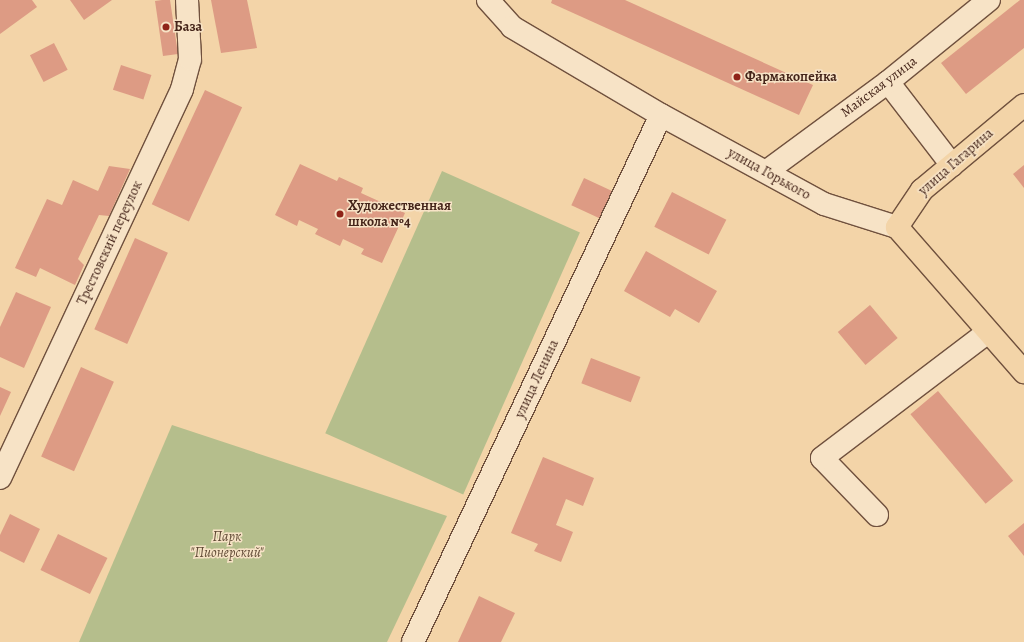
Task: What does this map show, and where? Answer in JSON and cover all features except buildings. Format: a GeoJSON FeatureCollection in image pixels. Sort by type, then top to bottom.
{"type":"FeatureCollection","features":[{"type":"Feature","properties":{"kind":"main road","name":"улица Гагарина"},"geometry":{"type":"LineString","coordinates":[[896,226],[922,190],[1024,105]]}},
{"type":"Feature","properties":{"kind":"main road"},"geometry":{"type":"LineString","coordinates":[[896,226],[1024,372]]}},
{"type":"Feature","properties":{"kind":"street","name":"Трестовский переулок"},"geometry":{"type":"LineString","coordinates":[[0,478],[182,89],[190,59],[187,0]]}},
{"type":"Feature","properties":{"kind":"street","name":"улица Горького"},"geometry":{"type":"LineString","coordinates":[[488,0],[512,27],[661,115],[824,204],[896,226]]}},
{"type":"Feature","properties":{"kind":"street","name":"Майская улица"},"geometry":{"type":"LineString","coordinates":[[767,172],[888,82],[989,0]]}},
{"type":"Feature","properties":{"kind":"street"},"geometry":{"type":"LineString","coordinates":[[888,82],[952,165]]}},
{"type":"Feature","properties":{"kind":"street","name":"улица Ленина"},"geometry":{"type":"LineString","coordinates":[[413,642],[661,115]]}},
{"type":"Feature","properties":{"kind":"street"},"geometry":{"type":"LineString","coordinates":[[877,515],[822,458],[988,332]]}},
{"type":"Feature","properties":{"kind":"green space"},"geometry":{"type":"Polygon","coordinates":[[[442,171],[580,232],[463,495],[325,433],[442,171]]]}},
{"type":"Feature","properties":{"kind":"green space","name":"Парк \"Пионерский\""},"geometry":{"type":"Polygon","coordinates":[[[172,425],[447,516],[387,642],[79,642],[172,425]]]}},
{"type":"Feature","properties":{"kind":"place","name":"База"},"geometry":{"type":"Point","coordinates":[166,27]}},
{"type":"Feature","properties":{"kind":"place","name":"Фармакопейка"},"geometry":{"type":"Point","coordinates":[737,77]}},
{"type":"Feature","properties":{"kind":"place","name":"Художественная школа №4"},"geometry":{"type":"Point","coordinates":[340,214]}}]}
